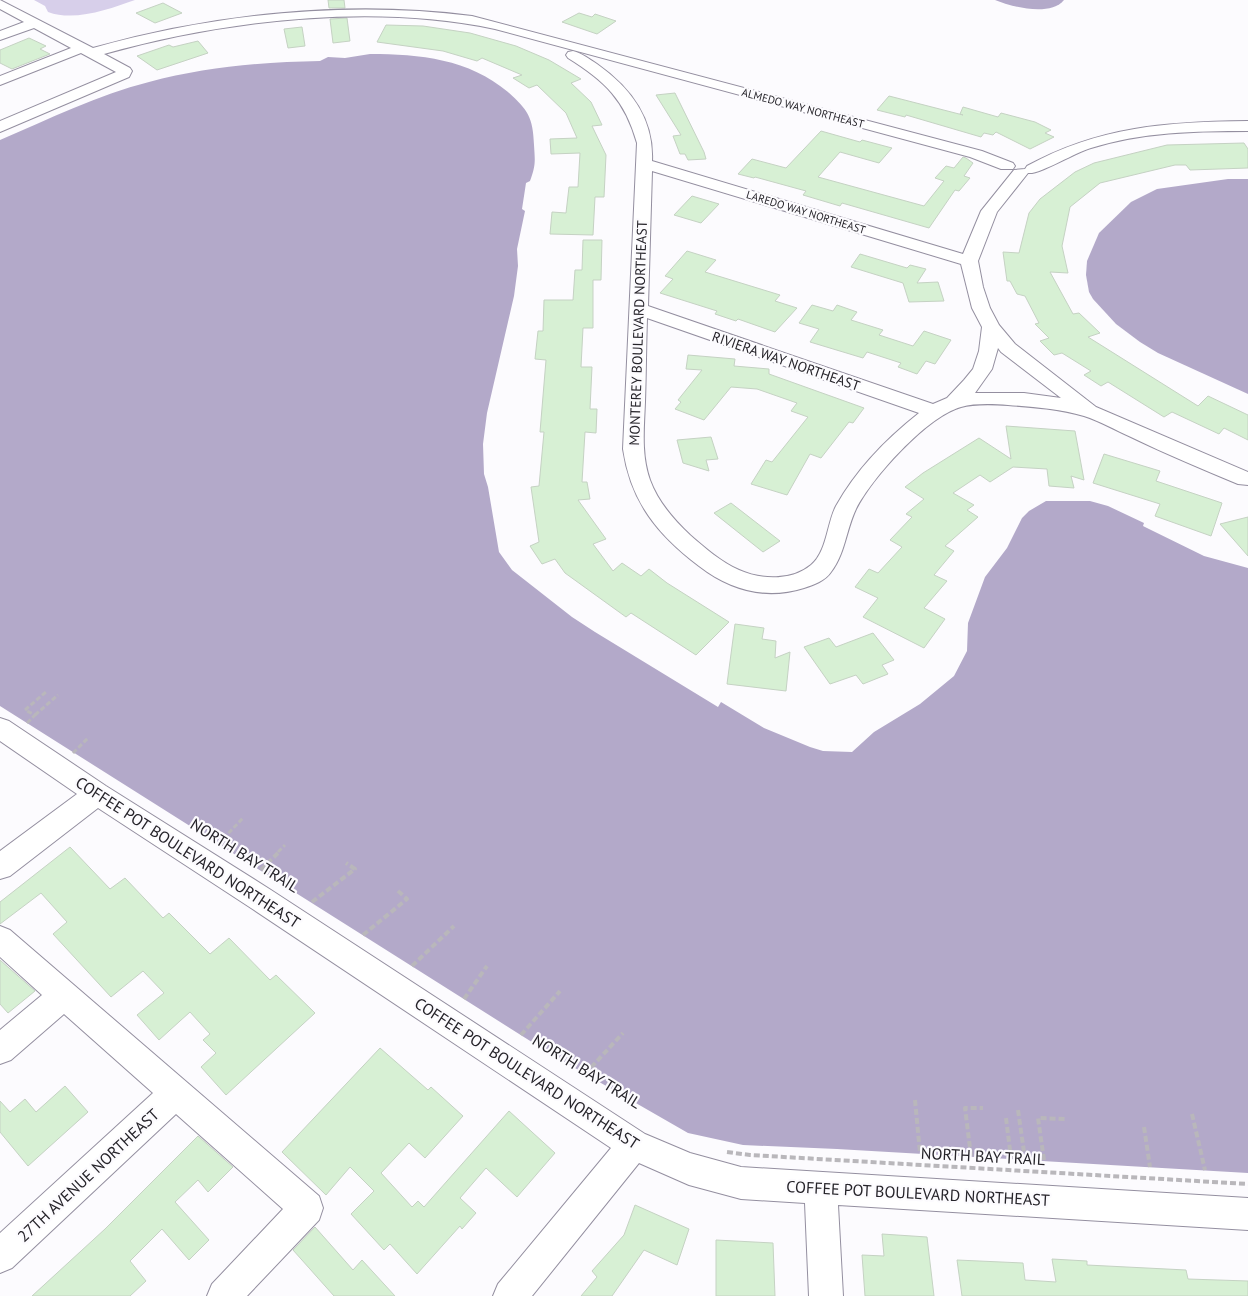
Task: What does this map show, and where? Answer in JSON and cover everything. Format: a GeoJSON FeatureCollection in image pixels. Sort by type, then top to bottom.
{"type":"FeatureCollection","features":[{"type":"Feature","properties":{"kind":"street"},"geometry":{"type":"LineString","coordinates":[[444,1],[470,18]]}},
{"type":"Feature","properties":{"kind":"street"},"geometry":{"type":"LineString","coordinates":[[222,23],[275,3]]}},
{"type":"Feature","properties":{"kind":"street"},"geometry":{"type":"LineString","coordinates":[[0,4],[125,71],[124,74],[108,82],[0,127]]}},
{"type":"Feature","properties":{"kind":"street"},"geometry":{"type":"LineString","coordinates":[[0,81],[86,50],[176,31],[222,23],[315,14],[378,11],[435,13],[470,18],[629,60]]}},
{"type":"Feature","properties":{"kind":"street"},"geometry":{"type":"LineString","coordinates":[[0,36],[34,23]]}},
{"type":"Feature","properties":{"kind":"street","name":"MONTEREY BOULEVARD NORTHEAST"},"geometry":{"type":"LineString","coordinates":[[573,55],[605,76],[630,102],[638,118],[645,143],[633,449],[640,482],[661,517],[689,548],[713,566],[752,585],[771,587],[809,578],[822,568],[831,551],[845,509],[859,486],[876,464],[904,437],[935,412],[954,402],[977,378],[986,364],[990,351],[991,327]]}},
{"type":"Feature","properties":{"kind":"street"},"geometry":{"type":"LineString","coordinates":[[605,76],[629,60]]}},
{"type":"Feature","properties":{"kind":"street","name":"ALMEDO WAY NORTHEAST"},"geometry":{"type":"LineString","coordinates":[[629,60],[1020,165]]}},
{"type":"Feature","properties":{"kind":"street"},"geometry":{"type":"LineString","coordinates":[[969,261],[989,211],[1020,165],[1052,157],[1095,140],[1134,132],[1167,128],[1248,126]]}},
{"type":"Feature","properties":{"kind":"street","name":"LAREDO WAY NORTHEAST"},"geometry":{"type":"LineString","coordinates":[[644,164],[969,261]]}},
{"type":"Feature","properties":{"kind":"street","name":"MONTEREY BOULEVARD NORTHEAST"},"geometry":{"type":"LineString","coordinates":[[969,261],[981,308],[991,327],[1008,348],[1092,412]]}},
{"type":"Feature","properties":{"kind":"street","name":"RIVIERA WAY NORTHEAST"},"geometry":{"type":"LineString","coordinates":[[638,309],[935,412]]}},
{"type":"Feature","properties":{"kind":"street","name":"MONTEREY BOULEVARD NORTHEAST"},"geometry":{"type":"LineString","coordinates":[[954,402],[985,398],[1007,399],[1060,405],[1092,412]]}},
{"type":"Feature","properties":{"kind":"street"},"geometry":{"type":"LineString","coordinates":[[1092,412],[1245,479]]}},
{"type":"Feature","properties":{"kind":"street","name":"COFFEE POT BOULEVARD NORTHEAST"},"geometry":{"type":"LineString","coordinates":[[13,726],[97,794],[261,899],[634,1145],[689,1169],[741,1183],[1248,1214]]}},
{"type":"Feature","properties":{"kind":"street"},"geometry":{"type":"LineString","coordinates":[[0,867],[97,794]]}},
{"type":"Feature","properties":{"kind":"street"},"geometry":{"type":"LineString","coordinates":[[0,938],[307,1208],[224,1296]]}},
{"type":"Feature","properties":{"kind":"street"},"geometry":{"type":"LineString","coordinates":[[0,1049],[64,995]]}},
{"type":"Feature","properties":{"kind":"street","name":"27TH AVENUE NORTHEAST"},"geometry":{"type":"LineString","coordinates":[[0,1256],[176,1093]]}},
{"type":"Feature","properties":{"kind":"street"},"geometry":{"type":"LineString","coordinates":[[510,1296],[634,1145]]}},
{"type":"Feature","properties":{"kind":"street"},"geometry":{"type":"LineString","coordinates":[[821,1187],[826,1296]]}},
{"type":"Feature","properties":{"kind":"path"},"geometry":{"type":"LineString","coordinates":[[35,715],[25,710],[47,691]]}},
{"type":"Feature","properties":{"kind":"path"},"geometry":{"type":"LineString","coordinates":[[13,726],[35,715],[58,695]]}},
{"type":"Feature","properties":{"kind":"path"},"geometry":{"type":"LineString","coordinates":[[73,753],[89,737]]}},
{"type":"Feature","properties":{"kind":"path"},"geometry":{"type":"LineString","coordinates":[[218,844],[244,817]]}},
{"type":"Feature","properties":{"kind":"path"},"geometry":{"type":"LineString","coordinates":[[261,870],[285,845]]}},
{"type":"Feature","properties":{"kind":"path"},"geometry":{"type":"LineString","coordinates":[[312,902],[355,869],[346,863]]}},
{"type":"Feature","properties":{"kind":"path"},"geometry":{"type":"LineString","coordinates":[[364,935],[407,899],[397,890]]}},
{"type":"Feature","properties":{"kind":"path"},"geometry":{"type":"LineString","coordinates":[[412,966],[454,926]]}},
{"type":"Feature","properties":{"kind":"path"},"geometry":{"type":"LineString","coordinates":[[464,999],[487,966]]}},
{"type":"Feature","properties":{"kind":"path"},"geometry":{"type":"LineString","coordinates":[[521,1035],[560,991]]}},
{"type":"Feature","properties":{"kind":"path"},"geometry":{"type":"LineString","coordinates":[[585,1074],[623,1034]]}},
{"type":"Feature","properties":{"kind":"path"},"geometry":{"type":"LineString","coordinates":[[915,1100],[920,1153]]}},
{"type":"Feature","properties":{"kind":"path"},"geometry":{"type":"LineString","coordinates":[[971,1156],[965,1108],[983,1108]]}},
{"type":"Feature","properties":{"kind":"path"},"geometry":{"type":"LineString","coordinates":[[1018,1110],[1025,1160]]}},
{"type":"Feature","properties":{"kind":"path"},"geometry":{"type":"LineString","coordinates":[[1192,1114],[1204,1170]]}},
{"type":"Feature","properties":{"kind":"path"},"geometry":{"type":"LineString","coordinates":[[1006,1118],[1011,1158]]}},
{"type":"Feature","properties":{"kind":"path"},"geometry":{"type":"LineString","coordinates":[[1044,1160],[1038,1118],[1066,1119]]}},
{"type":"Feature","properties":{"kind":"path"},"geometry":{"type":"LineString","coordinates":[[1144,1127],[1150,1167]]}},
{"type":"Feature","properties":{"kind":"path","name":"NORTH BAY TRAIL"},"geometry":{"type":"LineString","coordinates":[[721,1151],[770,1156],[1248,1184]]}},
{"type":"Feature","properties":{"kind":"shaded area"},"geometry":{"type":"Polygon","coordinates":[[[34,0],[135,0],[92,13],[69,16],[48,12],[45,6],[34,0]]]}},
{"type":"Feature","properties":{"kind":"shaded area"},"geometry":{"type":"Polygon","coordinates":[[[995,0],[1064,0],[1050,8],[1031,9],[995,0]]]}},
{"type":"Feature","properties":{"kind":"shaded area"},"geometry":{"type":"Polygon","coordinates":[[[370,54],[425,57],[460,65],[477,72],[508,92],[525,109],[531,121],[535,159],[534,167],[530,181],[526,183],[522,209],[525,211],[517,249],[518,266],[514,296],[487,413],[483,444],[484,474],[499,552],[512,570],[572,617],[718,707],[721,702],[764,728],[810,747],[823,751],[852,752],[874,732],[920,704],[954,676],[967,651],[968,623],[985,577],[1007,548],[1022,518],[1029,511],[1046,501],[1090,501],[1108,506],[1144,523],[1143,526],[1204,556],[1248,568],[1248,1173],[743,1145],[688,1133],[554,1056],[0,706],[0,140],[92,101],[130,87],[170,77],[234,66],[320,61],[328,57],[345,58],[370,54]]]}},
{"type":"Feature","properties":{"kind":"shaded area"},"geometry":{"type":"Polygon","coordinates":[[[1228,179],[1248,179],[1248,394],[1158,353],[1140,342],[1116,324],[1093,299],[1089,292],[1086,275],[1087,261],[1099,233],[1131,202],[1157,189],[1228,179]]]}},
{"type":"Feature","properties":{"kind":"building"},"geometry":{"type":"Polygon","coordinates":[[[328,0],[344,0],[345,8],[329,8],[328,0]]]}},
{"type":"Feature","properties":{"kind":"building"},"geometry":{"type":"Polygon","coordinates":[[[163,3],[182,13],[155,23],[136,13],[163,3]]]}},
{"type":"Feature","properties":{"kind":"building"},"geometry":{"type":"Polygon","coordinates":[[[579,13],[592,17],[595,14],[616,21],[597,34],[562,22],[579,13]]]}},
{"type":"Feature","properties":{"kind":"building"},"geometry":{"type":"Polygon","coordinates":[[[347,18],[350,41],[333,43],[330,19],[347,18]]]}},
{"type":"Feature","properties":{"kind":"building"},"geometry":{"type":"Polygon","coordinates":[[[386,25],[423,26],[470,33],[516,46],[549,60],[581,79],[571,83],[591,102],[602,125],[592,126],[606,155],[604,197],[595,197],[593,235],[550,234],[552,212],[566,213],[569,187],[578,187],[580,153],[551,154],[550,139],[577,138],[566,113],[537,85],[529,88],[513,78],[522,75],[482,58],[477,61],[443,51],[377,42],[386,25]]]}},
{"type":"Feature","properties":{"kind":"building"},"geometry":{"type":"Polygon","coordinates":[[[302,27],[305,46],[288,48],[284,29],[302,27]]]}},
{"type":"Feature","properties":{"kind":"building"},"geometry":{"type":"Polygon","coordinates":[[[29,38],[46,46],[40,49],[50,54],[12,69],[0,63],[0,50],[29,38]]]}},
{"type":"Feature","properties":{"kind":"building"},"geometry":{"type":"Polygon","coordinates":[[[198,41],[208,53],[157,70],[137,56],[169,45],[173,47],[198,41]]]}},
{"type":"Feature","properties":{"kind":"building"},"geometry":{"type":"Polygon","coordinates":[[[675,93],[706,159],[688,160],[685,154],[680,154],[673,136],[681,135],[656,95],[675,93]]]}},
{"type":"Feature","properties":{"kind":"building"},"geometry":{"type":"Polygon","coordinates":[[[889,96],[963,115],[960,114],[963,107],[998,117],[1001,113],[1035,122],[1051,130],[1045,133],[1054,137],[1030,149],[996,132],[993,135],[984,133],[981,137],[906,115],[905,117],[877,110],[889,96]]]}},
{"type":"Feature","properties":{"kind":"building"},"geometry":{"type":"Polygon","coordinates":[[[821,131],[860,142],[862,140],[892,148],[879,163],[840,152],[818,177],[924,206],[944,181],[935,178],[946,166],[954,168],[963,157],[966,158],[973,163],[964,176],[970,178],[959,191],[955,190],[929,228],[842,203],[840,206],[803,195],[806,191],[738,174],[752,159],[786,168],[821,131]]]}},
{"type":"Feature","properties":{"kind":"building"},"geometry":{"type":"Polygon","coordinates":[[[1244,143],[1248,149],[1248,168],[1190,170],[1186,165],[1175,165],[1100,183],[1070,207],[1062,246],[1068,273],[1050,272],[1073,314],[1079,313],[1100,333],[1088,337],[1198,406],[1208,396],[1248,415],[1248,440],[1224,428],[1219,434],[1172,412],[1164,417],[1108,382],[1101,386],[1084,375],[1091,371],[1062,353],[1054,355],[1040,341],[1049,338],[1035,324],[1039,323],[1025,296],[1017,294],[1010,281],[1007,281],[1003,252],[1019,253],[1029,213],[1040,199],[1075,172],[1094,163],[1167,145],[1244,143]]]}},
{"type":"Feature","properties":{"kind":"building"},"geometry":{"type":"Polygon","coordinates":[[[692,196],[719,204],[701,223],[674,215],[692,196]]]}},
{"type":"Feature","properties":{"kind":"building"},"geometry":{"type":"Polygon","coordinates":[[[583,240],[602,240],[601,280],[593,280],[593,328],[583,328],[581,367],[592,367],[590,409],[597,409],[596,433],[585,432],[582,482],[587,482],[590,499],[578,500],[606,539],[593,544],[613,571],[622,563],[641,576],[649,569],[667,583],[729,622],[696,655],[631,613],[626,617],[565,573],[555,559],[542,564],[530,546],[539,542],[531,487],[539,486],[544,432],[540,432],[546,360],[535,359],[538,331],[543,331],[544,300],[573,300],[575,270],[582,270],[583,240]]]}},
{"type":"Feature","properties":{"kind":"building"},"geometry":{"type":"Polygon","coordinates":[[[687,251],[716,260],[705,272],[780,295],[775,301],[797,308],[775,332],[738,319],[736,321],[715,314],[717,311],[660,293],[673,279],[665,276],[687,251]]]}},
{"type":"Feature","properties":{"kind":"building"},"geometry":{"type":"Polygon","coordinates":[[[860,254],[907,268],[910,265],[926,269],[917,283],[938,282],[944,301],[909,302],[903,283],[851,267],[860,254]]]}},
{"type":"Feature","properties":{"kind":"building"},"geometry":{"type":"Polygon","coordinates":[[[812,305],[833,311],[837,305],[857,312],[851,320],[883,330],[879,335],[913,346],[924,331],[951,340],[935,364],[926,361],[917,374],[898,367],[901,363],[867,352],[863,358],[810,342],[819,329],[799,323],[812,305]]]}},
{"type":"Feature","properties":{"kind":"building"},"geometry":{"type":"Polygon","coordinates":[[[688,355],[735,359],[734,366],[769,369],[769,374],[864,408],[853,423],[849,422],[821,458],[810,454],[787,495],[751,484],[766,460],[772,462],[808,417],[791,411],[797,403],[757,389],[731,387],[704,420],[675,409],[681,402],[678,400],[702,370],[686,369],[688,355]]]}},
{"type":"Feature","properties":{"kind":"building"},"geometry":{"type":"Polygon","coordinates":[[[1006,426],[1075,431],[1084,480],[1071,476],[1074,488],[1049,486],[1047,469],[1013,467],[990,482],[980,475],[953,493],[974,505],[967,510],[978,517],[945,546],[954,551],[934,575],[947,581],[924,608],[945,619],[924,648],[863,617],[878,598],[855,587],[869,569],[878,573],[902,547],[890,540],[912,517],[906,514],[924,499],[905,487],[923,473],[979,438],[1011,459],[1006,426]]]}},
{"type":"Feature","properties":{"kind":"building"},"geometry":{"type":"Polygon","coordinates":[[[711,437],[718,459],[706,460],[709,471],[683,463],[677,440],[711,437]]]}},
{"type":"Feature","properties":{"kind":"building"},"geometry":{"type":"Polygon","coordinates":[[[1104,454],[1160,471],[1156,481],[1222,503],[1211,536],[1155,516],[1160,504],[1093,483],[1104,454]]]}},
{"type":"Feature","properties":{"kind":"building"},"geometry":{"type":"Polygon","coordinates":[[[731,503],[780,541],[763,552],[714,513],[731,503]]]}},
{"type":"Feature","properties":{"kind":"building"},"geometry":{"type":"Polygon","coordinates":[[[1248,517],[1248,556],[1220,524],[1248,517]]]}},
{"type":"Feature","properties":{"kind":"building"},"geometry":{"type":"Polygon","coordinates":[[[735,624],[764,628],[762,639],[776,641],[775,658],[790,652],[786,691],[727,684],[735,624]]]}},
{"type":"Feature","properties":{"kind":"building"},"geometry":{"type":"Polygon","coordinates":[[[873,633],[894,660],[882,665],[888,674],[863,684],[856,675],[830,684],[804,647],[829,638],[836,647],[873,633]]]}},
{"type":"Feature","properties":{"kind":"building"},"geometry":{"type":"Polygon","coordinates":[[[70,847],[110,889],[125,878],[163,918],[169,913],[210,954],[229,938],[270,980],[276,975],[315,1013],[226,1095],[201,1067],[216,1053],[203,1040],[210,1034],[190,1012],[159,1040],[137,1015],[164,993],[143,971],[111,997],[53,934],[67,922],[41,893],[0,924],[0,902],[70,847]]]}},
{"type":"Feature","properties":{"kind":"building"},"geometry":{"type":"Polygon","coordinates":[[[0,960],[35,991],[8,1013],[0,1004],[0,960]]]}},
{"type":"Feature","properties":{"kind":"building"},"geometry":{"type":"Polygon","coordinates":[[[380,1048],[428,1090],[431,1087],[463,1116],[425,1158],[409,1143],[381,1173],[412,1207],[418,1201],[424,1207],[509,1111],[555,1153],[517,1197],[486,1168],[460,1198],[476,1213],[462,1229],[460,1226],[417,1274],[390,1244],[384,1250],[351,1214],[374,1191],[350,1167],[326,1195],[282,1152],[380,1048]]]}},
{"type":"Feature","properties":{"kind":"building"},"geometry":{"type":"Polygon","coordinates":[[[65,1086],[88,1112],[28,1166],[0,1132],[0,1101],[10,1112],[25,1099],[36,1112],[65,1086]]]}},
{"type":"Feature","properties":{"kind":"building"},"geometry":{"type":"Polygon","coordinates":[[[198,1136],[233,1167],[208,1192],[198,1180],[175,1202],[209,1240],[189,1260],[162,1229],[130,1261],[146,1281],[130,1296],[32,1296],[105,1229],[198,1136]]]}},
{"type":"Feature","properties":{"kind":"building"},"geometry":{"type":"Polygon","coordinates":[[[635,1205],[689,1229],[677,1265],[644,1250],[612,1296],[581,1296],[597,1277],[592,1271],[624,1235],[635,1205]]]}},
{"type":"Feature","properties":{"kind":"building"},"geometry":{"type":"Polygon","coordinates":[[[315,1227],[353,1270],[362,1260],[395,1296],[334,1296],[293,1250],[315,1227]]]}},
{"type":"Feature","properties":{"kind":"building"},"geometry":{"type":"Polygon","coordinates":[[[882,1234],[927,1237],[934,1296],[865,1296],[862,1255],[884,1256],[882,1234]]]}},
{"type":"Feature","properties":{"kind":"building"},"geometry":{"type":"Polygon","coordinates":[[[716,1240],[773,1243],[775,1296],[716,1296],[716,1240]]]}},
{"type":"Feature","properties":{"kind":"building"},"geometry":{"type":"Polygon","coordinates":[[[1052,1259],[1087,1261],[1087,1265],[1186,1270],[1188,1279],[1248,1281],[1248,1296],[962,1296],[957,1260],[1023,1263],[1025,1280],[1056,1282],[1052,1259]]]}}]}
